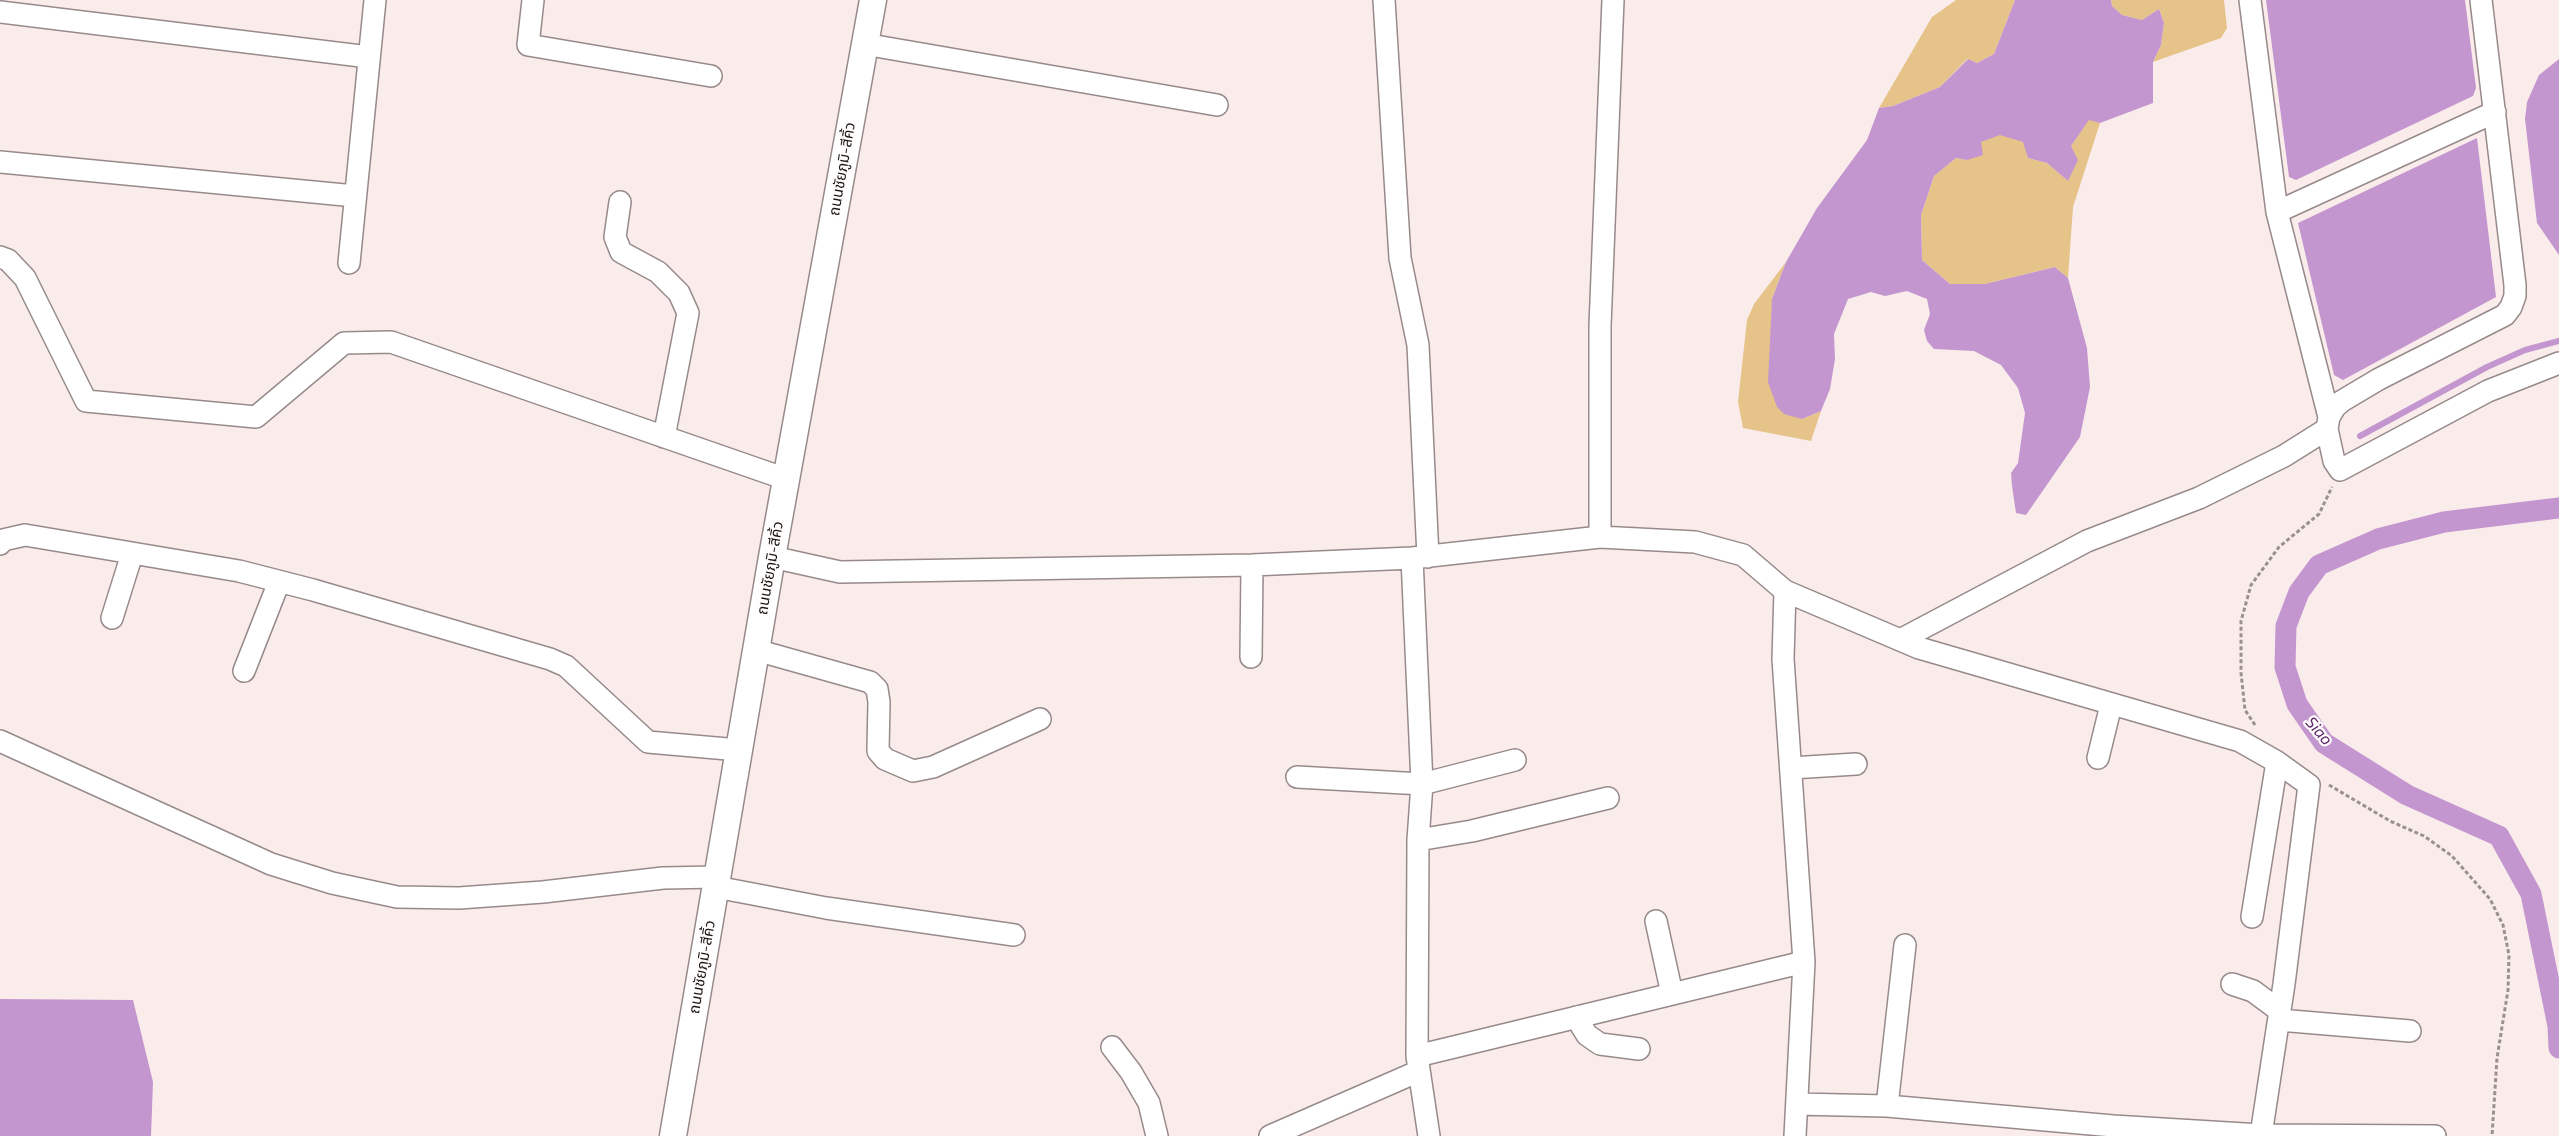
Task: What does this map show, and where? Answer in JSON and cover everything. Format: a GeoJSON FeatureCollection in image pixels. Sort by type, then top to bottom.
{"type":"FeatureCollection","features":[{"type":"Feature","properties":{"kind":"main road","name":"ถนนชัยภูมิ-สีคิ้ว"},"geometry":{"type":"LineString","coordinates":[[673,1136],[772,557],[873,0]]}},
{"type":"Feature","properties":{"kind":"street"},"geometry":{"type":"LineString","coordinates":[[349,263],[375,0]]}},
{"type":"Feature","properties":{"kind":"street"},"geometry":{"type":"LineString","coordinates":[[533,0],[528,45],[711,76]]}},
{"type":"Feature","properties":{"kind":"street"},"geometry":{"type":"LineString","coordinates":[[1384,0],[1400,258],[1418,344],[1422,784],[1418,840],[1418,1064],[1429,1136]]}},
{"type":"Feature","properties":{"kind":"street"},"geometry":{"type":"LineString","coordinates":[[1600,537],[1600,326],[1613,0]]}},
{"type":"Feature","properties":{"kind":"street"},"geometry":{"type":"LineString","coordinates":[[2250,0],[2278,212],[2331,444]]}},
{"type":"Feature","properties":{"kind":"street"},"geometry":{"type":"LineString","coordinates":[[2331,444],[2335,407],[2379,379],[2505,315],[2511,307],[2515,296],[2481,0]]}},
{"type":"Feature","properties":{"kind":"street"},"geometry":{"type":"LineString","coordinates":[[0,12],[368,57]]}},
{"type":"Feature","properties":{"kind":"street"},"geometry":{"type":"LineString","coordinates":[[864,44],[1217,105]]}},
{"type":"Feature","properties":{"kind":"street"},"geometry":{"type":"LineString","coordinates":[[2278,212],[2495,112]]}},
{"type":"Feature","properties":{"kind":"street"},"geometry":{"type":"LineString","coordinates":[[0,162],[355,196]]}},
{"type":"Feature","properties":{"kind":"street"},"geometry":{"type":"LineString","coordinates":[[620,202],[615,237],[621,252],[658,272],[679,293],[688,313],[664,437]]}},
{"type":"Feature","properties":{"kind":"street"},"geometry":{"type":"LineString","coordinates":[[0,257],[8,260],[25,278],[86,401],[256,417],[344,344],[391,342],[786,479]]}},
{"type":"Feature","properties":{"kind":"street"},"geometry":{"type":"LineString","coordinates":[[1900,640],[2087,541],[2199,498],[2284,456],[2331,444],[2488,391],[2559,363]]}},
{"type":"Feature","properties":{"kind":"street"},"geometry":{"type":"LineString","coordinates":[[0,544],[3,540],[25,534],[238,572],[279,582],[550,659],[566,666],[648,742],[739,750]]}},
{"type":"Feature","properties":{"kind":"street"},"geometry":{"type":"LineString","coordinates":[[772,557],[840,572],[1252,565],[1420,557],[1600,537],[1696,542],[1744,555],[1785,591],[1919,648],[2111,705],[2240,740],[2277,762],[2309,785],[2279,1016],[2261,1135]]}},
{"type":"Feature","properties":{"kind":"street"},"geometry":{"type":"LineString","coordinates":[[112,618],[132,554]]}},
{"type":"Feature","properties":{"kind":"street"},"geometry":{"type":"LineString","coordinates":[[1251,658],[1252,565]]}},
{"type":"Feature","properties":{"kind":"street"},"geometry":{"type":"LineString","coordinates":[[244,671],[279,582]]}},
{"type":"Feature","properties":{"kind":"street"},"geometry":{"type":"LineString","coordinates":[[1785,591],[1783,659],[1804,962],[1794,1136]]}},
{"type":"Feature","properties":{"kind":"street"},"geometry":{"type":"LineString","coordinates":[[756,650],[870,682],[877,689],[879,702],[878,751],[885,759],[913,771],[933,767],[1040,719]]}},
{"type":"Feature","properties":{"kind":"street"},"geometry":{"type":"LineString","coordinates":[[2098,758],[2111,705]]}},
{"type":"Feature","properties":{"kind":"street"},"geometry":{"type":"LineString","coordinates":[[0,741],[271,864],[332,883],[397,897],[459,898],[543,892],[663,878],[716,882],[826,908],[1014,936]]}},
{"type":"Feature","properties":{"kind":"street"},"geometry":{"type":"LineString","coordinates":[[1297,777],[1422,784],[1515,760]]}},
{"type":"Feature","properties":{"kind":"street"},"geometry":{"type":"LineString","coordinates":[[2252,917],[2277,762]]}},
{"type":"Feature","properties":{"kind":"street"},"geometry":{"type":"LineString","coordinates":[[1790,768],[1856,764]]}},
{"type":"Feature","properties":{"kind":"street"},"geometry":{"type":"LineString","coordinates":[[1418,840],[1472,832],[1608,798]]}},
{"type":"Feature","properties":{"kind":"street"},"geometry":{"type":"LineString","coordinates":[[1656,921],[1672,994]]}},
{"type":"Feature","properties":{"kind":"street"},"geometry":{"type":"LineString","coordinates":[[1887,1106],[1905,945]]}},
{"type":"Feature","properties":{"kind":"street"},"geometry":{"type":"LineString","coordinates":[[1270,1136],[1418,1064],[1576,1017],[1804,962]]}},
{"type":"Feature","properties":{"kind":"street"},"geometry":{"type":"LineString","coordinates":[[2232,984],[2253,991],[2279,1016],[2410,1031]]}},
{"type":"Feature","properties":{"kind":"street"},"geometry":{"type":"LineString","coordinates":[[1576,1017],[1587,1035],[1600,1044],[1639,1049]]}},
{"type":"Feature","properties":{"kind":"street"},"geometry":{"type":"LineString","coordinates":[[1112,1047],[1131,1072],[1148,1103],[1157,1136]]}},
{"type":"Feature","properties":{"kind":"street"},"geometry":{"type":"LineString","coordinates":[[1797,1104],[1887,1106],[2113,1126],[2261,1135],[2436,1136]]}},
{"type":"Feature","properties":{"kind":"path"},"geometry":{"type":"LineString","coordinates":[[2259,731],[2245,710],[2241,673],[2241,621],[2252,585],[2279,546],[2319,514],[2331,444]]}},
{"type":"Feature","properties":{"kind":"path"},"geometry":{"type":"LineString","coordinates":[[2322,780],[2390,821],[2424,836],[2452,856],[2490,899],[2503,924],[2509,955],[2508,990],[2497,1058],[2492,1136]]}},
{"type":"Feature","properties":{"kind":"shaded area"},"geometry":{"type":"Polygon","coordinates":[[[1956,0],[2015,0],[1994,54],[1977,63],[1967,59],[1940,87],[1893,106],[1879,108],[1932,17],[1956,0]]]}},
{"type":"Feature","properties":{"kind":"shaded area"},"geometry":{"type":"Polygon","coordinates":[[[2015,0],[2111,0],[2112,6],[2122,15],[2142,20],[2159,9],[2164,23],[2161,45],[2153,62],[2153,103],[2100,123],[2089,120],[2071,146],[2078,160],[2068,181],[2047,163],[2028,158],[2023,142],[2000,135],[1981,142],[1983,155],[1967,160],[1956,158],[1934,176],[1921,215],[1922,260],[1950,284],[1985,284],[2055,267],[2068,278],[2087,348],[2090,387],[2080,437],[2026,515],[2016,513],[2011,473],[2018,463],[2025,413],[2018,388],[2001,365],[1974,351],[1934,349],[1927,341],[1924,330],[1930,314],[1927,299],[1907,291],[1885,296],[1871,292],[1848,299],[1834,334],[1835,359],[1830,389],[1821,411],[1802,419],[1784,414],[1777,407],[1768,382],[1772,299],[1786,262],[1817,208],[1867,140],[1879,108],[1893,106],[1940,87],[1968,59],[1977,63],[1994,54],[2015,0]]]}},
{"type":"Feature","properties":{"kind":"shaded area"},"geometry":{"type":"Polygon","coordinates":[[[2111,0],[2224,0],[2227,28],[2221,38],[2153,62],[2161,45],[2164,23],[2159,9],[2142,20],[2122,15],[2112,6],[2111,0]]]}},
{"type":"Feature","properties":{"kind":"shaded area"},"geometry":{"type":"Polygon","coordinates":[[[2266,0],[2465,0],[2476,88],[2473,96],[2296,180],[2289,177],[2266,0]]]}},
{"type":"Feature","properties":{"kind":"shaded area"},"geometry":{"type":"Polygon","coordinates":[[[2559,59],[2559,255],[2537,223],[2525,119],[2527,102],[2539,75],[2559,59]]]}},
{"type":"Feature","properties":{"kind":"shaded area"},"geometry":{"type":"Polygon","coordinates":[[[2089,119],[2100,123],[2073,207],[2068,278],[2055,267],[1985,284],[1950,284],[1922,260],[1921,215],[1934,176],[1956,158],[1967,160],[1981,142],[2000,134],[2024,142],[2028,158],[2047,163],[2068,181],[2071,146],[2089,119]]]}},
{"type":"Feature","properties":{"kind":"shaded area"},"geometry":{"type":"Polygon","coordinates":[[[2477,138],[2496,297],[2343,380],[2334,375],[2298,223],[2477,138]]]}},
{"type":"Feature","properties":{"kind":"shaded area"},"geometry":{"type":"Polygon","coordinates":[[[1786,262],[1772,299],[1802,419],[1821,411],[1811,441],[1743,428],[1738,402],[1747,320],[1754,304],[1786,262]]]}},
{"type":"Feature","properties":{"kind":"shaded area"},"geometry":{"type":"Polygon","coordinates":[[[0,999],[133,1000],[153,1082],[151,1136],[0,1136],[0,999]]]}},
{"type":"Feature","properties":{"kind":"waterway"},"geometry":{"type":"LineString","coordinates":[[2360,436],[2487,367],[2525,350],[2559,341]]}},
{"type":"Feature","properties":{"kind":"waterway","name":"Siao"},"geometry":{"type":"LineString","coordinates":[[2559,508],[2444,522],[2378,539],[2319,565],[2299,592],[2286,626],[2285,667],[2297,704],[2324,743],[2407,795],[2499,836],[2531,894],[2558,1026],[2559,1048]]}}]}
